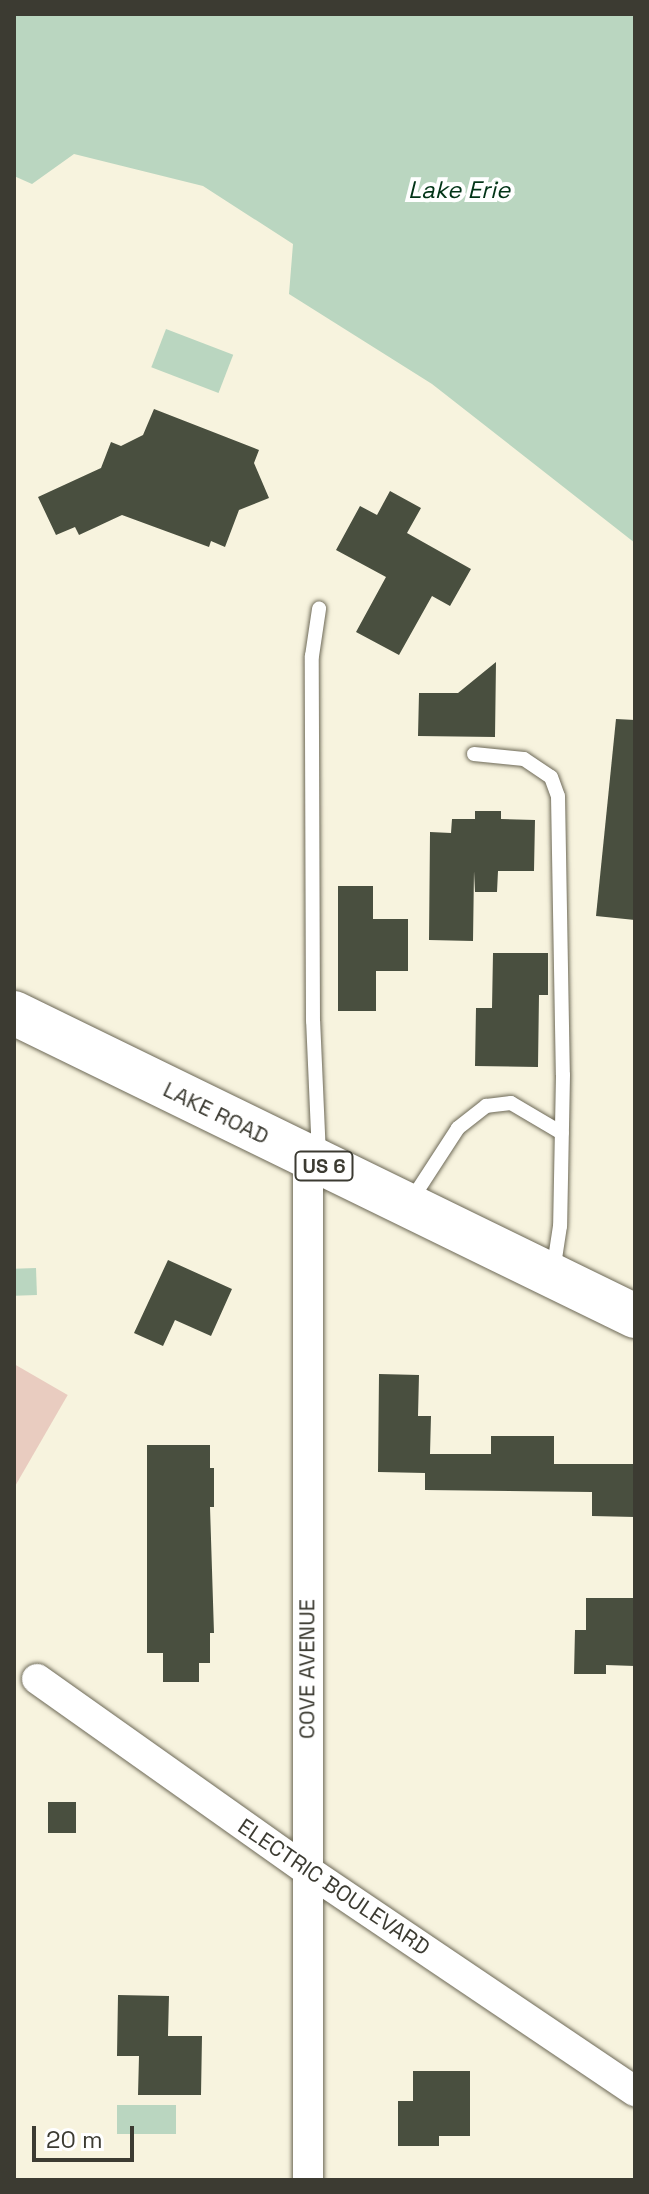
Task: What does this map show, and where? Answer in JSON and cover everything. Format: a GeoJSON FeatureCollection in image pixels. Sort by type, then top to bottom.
{"type":"FeatureCollection","features":[{"type":"Feature","properties":{"kind":"main road","name":"LAKE ROAD"},"geometry":{"type":"LineString","coordinates":[[14,1013],[635,1316]]}},
{"type":"Feature","properties":{"kind":"street","name":"COVE AVENUE"},"geometry":{"type":"LineString","coordinates":[[308,2180],[307,1870],[313,1161]]}},
{"type":"Feature","properties":{"kind":"street","name":"ELECTRIC BOULEVARD"},"geometry":{"type":"LineString","coordinates":[[37,1679],[307,1870],[635,2091]]}},
{"type":"Feature","properties":{"kind":"lane"},"geometry":{"type":"LineString","coordinates":[[313,1161],[312,656],[319,609]]}},
{"type":"Feature","properties":{"kind":"lane"},"geometry":{"type":"LineString","coordinates":[[474,754],[524,759],[551,777],[558,796],[562,1133],[560,1226],[553,1276]]}},
{"type":"Feature","properties":{"kind":"lane"},"geometry":{"type":"LineString","coordinates":[[407,1206],[458,1128],[486,1106],[511,1103],[562,1133]]}},
{"type":"Feature","properties":{"kind":"shaded area"},"geometry":{"type":"Polygon","coordinates":[[[14,1364],[68,1395],[14,1488],[14,1364]]]}},
{"type":"Feature","properties":{"kind":"water","name":"Lake Erie"},"geometry":{"type":"Polygon","coordinates":[[[14,14],[635,14],[635,543],[432,384],[289,294],[293,244],[203,186],[74,154],[32,184],[14,176],[14,14]]]}},
{"type":"Feature","properties":{"kind":"water"},"geometry":{"type":"Polygon","coordinates":[[[166,329],[233,355],[219,393],[151,367],[166,329]]]}},
{"type":"Feature","properties":{"kind":"water"},"geometry":{"type":"Polygon","coordinates":[[[36,1268],[37,1295],[15,1296],[14,1269],[36,1268]]]}},
{"type":"Feature","properties":{"kind":"water"},"geometry":{"type":"Polygon","coordinates":[[[117,2105],[176,2105],[176,2134],[117,2134],[117,2105]]]}},
{"type":"Feature","properties":{"kind":"building"},"geometry":{"type":"Polygon","coordinates":[[[154,409],[259,450],[254,463],[269,498],[239,510],[225,547],[211,541],[209,547],[122,515],[79,535],[75,527],[56,535],[38,497],[101,468],[111,442],[121,446],[143,435],[154,409]]]}},
{"type":"Feature","properties":{"kind":"building"},"geometry":{"type":"Polygon","coordinates":[[[390,491],[421,508],[407,533],[471,569],[450,606],[432,596],[399,655],[356,632],[386,577],[336,550],[360,506],[377,515],[390,491]]]}},
{"type":"Feature","properties":{"kind":"building"},"geometry":{"type":"Polygon","coordinates":[[[496,662],[495,737],[418,736],[419,693],[458,693],[496,662]]]}},
{"type":"Feature","properties":{"kind":"building"},"geometry":{"type":"Polygon","coordinates":[[[616,719],[635,720],[635,920],[596,916],[616,719]]]}},
{"type":"Feature","properties":{"kind":"building"},"geometry":{"type":"Polygon","coordinates":[[[475,811],[501,811],[501,819],[535,820],[534,871],[498,871],[497,892],[475,892],[474,871],[473,941],[429,940],[430,832],[451,833],[452,819],[475,819],[475,811]]]}},
{"type":"Feature","properties":{"kind":"building"},"geometry":{"type":"Polygon","coordinates":[[[338,886],[373,886],[373,919],[408,919],[408,971],[376,971],[376,1011],[338,1011],[338,886]]]}},
{"type":"Feature","properties":{"kind":"building"},"geometry":{"type":"Polygon","coordinates":[[[493,953],[548,953],[548,995],[539,995],[538,1067],[475,1066],[476,1008],[492,1008],[493,953]]]}},
{"type":"Feature","properties":{"kind":"building"},"geometry":{"type":"Polygon","coordinates":[[[168,1260],[232,1289],[211,1336],[175,1320],[163,1346],[134,1333],[168,1260]]]}},
{"type":"Feature","properties":{"kind":"building"},"geometry":{"type":"Polygon","coordinates":[[[379,1374],[419,1375],[418,1416],[431,1416],[430,1454],[491,1454],[491,1436],[554,1436],[554,1464],[635,1464],[635,1517],[592,1516],[592,1492],[425,1490],[425,1473],[378,1472],[379,1374]]]}},
{"type":"Feature","properties":{"kind":"building"},"geometry":{"type":"Polygon","coordinates":[[[147,1445],[210,1445],[210,1468],[214,1468],[214,1507],[210,1507],[214,1633],[210,1633],[210,1663],[199,1663],[199,1682],[163,1682],[163,1653],[147,1653],[147,1445]]]}},
{"type":"Feature","properties":{"kind":"building"},"geometry":{"type":"Polygon","coordinates":[[[586,1598],[635,1598],[635,1666],[606,1665],[606,1674],[574,1674],[575,1630],[586,1630],[586,1598]]]}},
{"type":"Feature","properties":{"kind":"building"},"geometry":{"type":"Polygon","coordinates":[[[48,1802],[76,1802],[76,1833],[48,1833],[48,1802]]]}},
{"type":"Feature","properties":{"kind":"building"},"geometry":{"type":"Polygon","coordinates":[[[118,1995],[169,1996],[168,2036],[202,2036],[201,2095],[138,2095],[139,2056],[117,2056],[118,1995]]]}},
{"type":"Feature","properties":{"kind":"building"},"geometry":{"type":"Polygon","coordinates":[[[413,2071],[470,2071],[470,2136],[439,2136],[439,2146],[398,2146],[398,2101],[413,2101],[413,2071]]]}}]}
